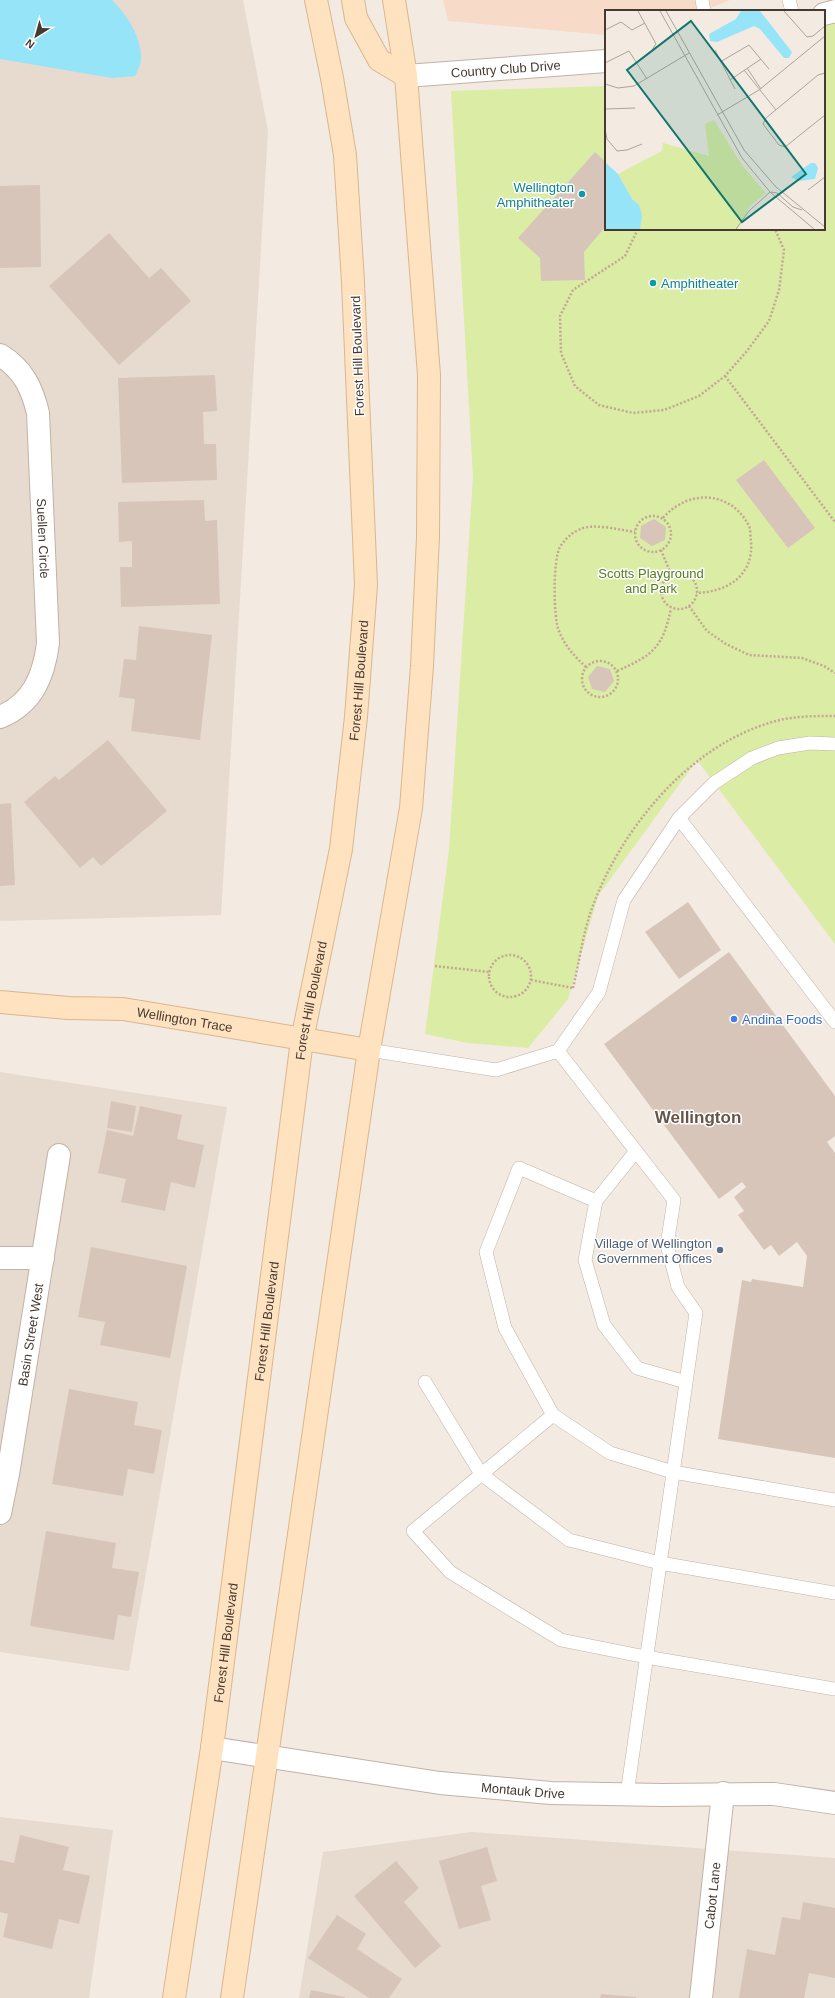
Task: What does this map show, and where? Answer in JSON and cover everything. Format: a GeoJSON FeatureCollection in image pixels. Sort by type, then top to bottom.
{"type":"FeatureCollection","features":[{"type":"Feature","properties":{"kind":"main road","name":"Forest Hill Boulevard"},"geometry":{"type":"LineString","coordinates":[[174,1998],[212,1748],[302,1040],[340,849],[356,717],[366,585],[353,282],[345,155],[332,78],[316,0]]}},
{"type":"Feature","properties":{"kind":"main road"},"geometry":{"type":"LineString","coordinates":[[353,0],[356,18],[379,60],[406,76]]}},
{"type":"Feature","properties":{"kind":"main road"},"geometry":{"type":"LineString","coordinates":[[232,1998],[369,1050],[410,808],[422,666],[428,537],[429,375],[406,76],[394,0]]}},
{"type":"Feature","properties":{"kind":"main road","name":"Wellington Trace"},"geometry":{"type":"LineString","coordinates":[[0,1002],[68,1008],[123,1009],[369,1050]]}},
{"type":"Feature","properties":{"kind":"street"},"geometry":{"type":"LineString","coordinates":[[825,14],[835,11]]}},
{"type":"Feature","properties":{"kind":"street","name":"Country Club Drive"},"geometry":{"type":"LineString","coordinates":[[406,76],[605,61]]}},
{"type":"Feature","properties":{"kind":"street","name":"Suellen Circle"},"geometry":{"type":"LineString","coordinates":[[0,355],[19,370],[32,390],[38,413],[48,643],[46,664],[36,685],[22,703],[0,717]]}},
{"type":"Feature","properties":{"kind":"street","name":"Basin Street West"},"geometry":{"type":"LineString","coordinates":[[0,1513],[4,1474],[43,1258],[59,1155]]}},
{"type":"Feature","properties":{"kind":"street"},"geometry":{"type":"LineString","coordinates":[[0,1258],[43,1258]]}},
{"type":"Feature","properties":{"kind":"street","name":"Montauk Drive"},"geometry":{"type":"LineString","coordinates":[[212,1748],[440,1783],[551,1792],[627,1794],[774,1794],[835,1803]]}},
{"type":"Feature","properties":{"kind":"street","name":"Cabot Lane"},"geometry":{"type":"LineString","coordinates":[[701,1998],[723,1793]]}},
{"type":"Feature","properties":{"kind":"lane"},"geometry":{"type":"LineString","coordinates":[[702,0],[704,10]]}},
{"type":"Feature","properties":{"kind":"lane"},"geometry":{"type":"LineString","coordinates":[[789,0],[792,10]]}},
{"type":"Feature","properties":{"kind":"lane"},"geometry":{"type":"LineString","coordinates":[[369,1050],[496,1070],[558,1051],[599,992],[624,900],[679,818],[714,783],[752,758],[778,748],[810,743],[835,744]]}},
{"type":"Feature","properties":{"kind":"lane"},"geometry":{"type":"LineString","coordinates":[[679,818],[835,1022]]}},
{"type":"Feature","properties":{"kind":"lane"},"geometry":{"type":"LineString","coordinates":[[558,1051],[674,1200],[667,1245],[678,1287],[696,1313],[627,1794]]}},
{"type":"Feature","properties":{"kind":"lane"},"geometry":{"type":"LineString","coordinates":[[636,1151],[596,1201],[585,1260],[604,1325],[637,1368],[686,1382]]}},
{"type":"Feature","properties":{"kind":"lane"},"geometry":{"type":"LineString","coordinates":[[596,1201],[519,1168],[486,1252],[505,1328],[553,1415],[610,1453],[673,1472],[835,1500]]}},
{"type":"Feature","properties":{"kind":"lane"},"geometry":{"type":"LineString","coordinates":[[425,1382],[481,1474],[570,1540],[660,1563],[835,1593]]}},
{"type":"Feature","properties":{"kind":"lane"},"geometry":{"type":"LineString","coordinates":[[553,1415],[414,1531],[450,1572],[561,1640],[646,1657],[835,1689]]}},
{"type":"Feature","properties":{"kind":"path"},"geometry":{"type":"LineString","coordinates":[[638,230],[625,256],[573,290],[560,316],[561,353],[575,386],[599,405],[633,413],[664,410],[699,396],[725,376],[769,321],[779,290],[784,250],[776,230]]}},
{"type":"Feature","properties":{"kind":"path"},"geometry":{"type":"LineString","coordinates":[[725,376],[835,522]]}},
{"type":"Feature","properties":{"kind":"path"},"geometry":{"type":"LineString","coordinates":[[663,518],[681,502],[698,497],[716,498],[736,508],[750,527],[752,549],[745,568],[736,581],[713,592],[696,593]]}},
{"type":"Feature","properties":{"kind":"path"},"geometry":{"type":"LineString","coordinates":[[652,515],[663,518],[670,526],[671,538],[666,547],[654,552],[645,550],[636,539],[635,532],[640,521],[652,515]]}},
{"type":"Feature","properties":{"kind":"path"},"geometry":{"type":"LineString","coordinates":[[586,667],[569,651],[558,630],[555,612],[555,575],[559,548],[569,536],[582,528],[598,527],[635,532]]}},
{"type":"Feature","properties":{"kind":"path"},"geometry":{"type":"LineString","coordinates":[[661,550],[671,574]]}},
{"type":"Feature","properties":{"kind":"path"},"geometry":{"type":"LineString","coordinates":[[677,573],[689,576],[695,583],[696,593],[694,601],[689,606],[680,609],[671,608],[666,604],[660,591],[662,583],[671,574],[677,573]]}},
{"type":"Feature","properties":{"kind":"path"},"geometry":{"type":"LineString","coordinates":[[689,606],[707,631],[726,644],[749,655],[802,658],[824,666],[835,673]]}},
{"type":"Feature","properties":{"kind":"path"},"geometry":{"type":"LineString","coordinates":[[617,671],[645,658],[658,644],[667,628],[671,608]]}},
{"type":"Feature","properties":{"kind":"path"},"geometry":{"type":"LineString","coordinates":[[605,661],[611,664],[617,671],[619,677],[616,689],[608,696],[602,697],[592,695],[583,684],[582,678],[586,667],[593,662],[605,661]]}},
{"type":"Feature","properties":{"kind":"path"},"geometry":{"type":"LineString","coordinates":[[513,955],[520,957],[529,967],[531,980],[524,992],[510,997],[496,992],[491,987],[489,972],[491,966],[500,956],[513,955]]}},
{"type":"Feature","properties":{"kind":"path"},"geometry":{"type":"LineString","coordinates":[[435,966],[489,972]]}},
{"type":"Feature","properties":{"kind":"path"},"geometry":{"type":"LineString","coordinates":[[531,980],[580,989]]}},
{"type":"Feature","properties":{"kind":"shaded area"},"geometry":{"type":"Polygon","coordinates":[[[0,0],[243,0],[268,131],[221,915],[0,921],[0,0]]]}},
{"type":"Feature","properties":{"kind":"shaded area"},"geometry":{"type":"Polygon","coordinates":[[[443,0],[730,0],[705,10],[605,10],[605,35],[448,21],[443,0]]]}},
{"type":"Feature","properties":{"kind":"shaded area"},"geometry":{"type":"Polygon","coordinates":[[[0,1072],[227,1107],[129,1671],[0,1652],[0,1072]]]}},
{"type":"Feature","properties":{"kind":"shaded area"},"geometry":{"type":"Polygon","coordinates":[[[0,1817],[113,1830],[89,1998],[0,1998],[0,1817]]]}},
{"type":"Feature","properties":{"kind":"shaded area"},"geometry":{"type":"Polygon","coordinates":[[[472,1832],[835,1858],[835,1998],[299,1998],[323,1852],[472,1832]]]}},
{"type":"Feature","properties":{"kind":"green space","name":"Scotts Playground and Park"},"geometry":{"type":"Polygon","coordinates":[[[835,4],[835,944],[697,760],[598,896],[568,999],[528,1048],[468,1043],[425,1034],[449,850],[473,477],[451,91],[605,86],[605,230],[825,230],[825,10],[835,4]]]}},
{"type":"Feature","properties":{"kind":"water"},"geometry":{"type":"Polygon","coordinates":[[[0,0],[112,0],[133,28],[139,44],[141,61],[135,76],[112,78],[0,59],[0,0]]]}},
{"type":"Feature","properties":{"kind":"building","name":"Wellington Amphitheater"},"geometry":{"type":"Polygon","coordinates":[[[595,152],[605,161],[605,227],[584,252],[585,280],[541,281],[540,258],[518,238],[595,152]]]}},
{"type":"Feature","properties":{"kind":"building"},"geometry":{"type":"Polygon","coordinates":[[[40,185],[41,267],[0,268],[0,186],[40,185]]]}},
{"type":"Feature","properties":{"kind":"building"},"geometry":{"type":"Polygon","coordinates":[[[109,233],[149,278],[161,268],[191,301],[119,365],[49,286],[109,233]]]}},
{"type":"Feature","properties":{"kind":"building"},"geometry":{"type":"Polygon","coordinates":[[[215,375],[217,411],[203,412],[204,444],[216,444],[217,480],[122,483],[118,378],[215,375]]]}},
{"type":"Feature","properties":{"kind":"building"},"geometry":{"type":"Polygon","coordinates":[[[764,460],[815,528],[788,548],[736,480],[764,460]]]}},
{"type":"Feature","properties":{"kind":"building"},"geometry":{"type":"Polygon","coordinates":[[[204,500],[205,521],[217,520],[220,604],[121,607],[120,567],[132,567],[132,541],[119,542],[118,502],[204,500]]]}},
{"type":"Feature","properties":{"kind":"building"},"geometry":{"type":"Polygon","coordinates":[[[654,519],[666,527],[665,540],[652,546],[640,538],[641,526],[654,519]]]}},
{"type":"Feature","properties":{"kind":"building"},"geometry":{"type":"Polygon","coordinates":[[[139,626],[212,635],[200,740],[131,731],[135,699],[119,697],[124,659],[136,660],[139,626]]]}},
{"type":"Feature","properties":{"kind":"building"},"geometry":{"type":"Polygon","coordinates":[[[597,666],[610,669],[614,681],[605,692],[592,689],[588,677],[597,666]]]}},
{"type":"Feature","properties":{"kind":"building"},"geometry":{"type":"Polygon","coordinates":[[[108,740],[167,811],[101,866],[93,857],[80,868],[24,802],[55,776],[59,780],[108,740]]]}},
{"type":"Feature","properties":{"kind":"building"},"geometry":{"type":"Polygon","coordinates":[[[11,803],[15,885],[0,886],[0,804],[11,803]]]}},
{"type":"Feature","properties":{"kind":"building"},"geometry":{"type":"Polygon","coordinates":[[[688,902],[721,950],[679,979],[645,932],[688,902]]]}},
{"type":"Feature","properties":{"kind":"building"},"geometry":{"type":"Polygon","coordinates":[[[729,952],[835,1096],[835,1136],[827,1142],[835,1153],[835,1458],[718,1439],[742,1280],[751,1282],[752,1279],[803,1287],[807,1256],[797,1242],[779,1256],[771,1245],[764,1250],[738,1215],[744,1211],[734,1197],[746,1187],[742,1182],[719,1199],[604,1044],[729,952]]]}},
{"type":"Feature","properties":{"kind":"building"},"geometry":{"type":"Polygon","coordinates":[[[111,1101],[136,1106],[132,1132],[107,1128],[111,1101]]]}},
{"type":"Feature","properties":{"kind":"building"},"geometry":{"type":"Polygon","coordinates":[[[140,1106],[182,1115],[177,1139],[204,1145],[195,1188],[171,1182],[165,1211],[121,1202],[126,1179],[98,1173],[107,1130],[133,1136],[140,1106]]]}},
{"type":"Feature","properties":{"kind":"building"},"geometry":{"type":"Polygon","coordinates":[[[91,1247],[187,1266],[170,1358],[100,1345],[105,1322],[78,1317],[91,1247]]]}},
{"type":"Feature","properties":{"kind":"building"},"geometry":{"type":"Polygon","coordinates":[[[69,1389],[138,1402],[134,1425],[162,1430],[154,1474],[128,1469],[123,1496],[52,1484],[69,1389]]]}},
{"type":"Feature","properties":{"kind":"building"},"geometry":{"type":"Polygon","coordinates":[[[46,1531],[116,1543],[112,1568],[139,1572],[131,1617],[118,1615],[114,1640],[30,1626],[46,1531]]]}},
{"type":"Feature","properties":{"kind":"building"},"geometry":{"type":"Polygon","coordinates":[[[20,1835],[69,1847],[63,1870],[90,1876],[79,1924],[59,1919],[52,1949],[3,1937],[8,1914],[0,1912],[0,1860],[14,1863],[20,1835]]]}},
{"type":"Feature","properties":{"kind":"building"},"geometry":{"type":"Polygon","coordinates":[[[487,1847],[497,1881],[481,1886],[491,1920],[459,1929],[439,1861],[487,1847]]]}},
{"type":"Feature","properties":{"kind":"building"},"geometry":{"type":"Polygon","coordinates":[[[396,1861],[419,1888],[404,1902],[441,1946],[415,1968],[354,1896],[396,1861]]]}},
{"type":"Feature","properties":{"kind":"building"},"geometry":{"type":"Polygon","coordinates":[[[803,1902],[835,1908],[835,1978],[809,1973],[804,1998],[739,1998],[747,1949],[775,1955],[782,1917],[800,1920],[803,1902]]]}},
{"type":"Feature","properties":{"kind":"building"},"geometry":{"type":"Polygon","coordinates":[[[337,1915],[366,1934],[357,1949],[402,1979],[389,1998],[369,1998],[308,1958],[337,1915]]]}},
{"type":"Feature","properties":{"kind":"building"},"geometry":{"type":"Polygon","coordinates":[[[311,1990],[345,1997],[345,1998],[309,1998],[311,1990]]]}},
{"type":"Feature","properties":{"kind":"building"},"geometry":{"type":"Polygon","coordinates":[[[601,1994],[636,1997],[636,1998],[600,1998],[601,1994]]]}},
{"type":"Feature","properties":{"kind":"place","name":"Wellington Amphitheater"},"geometry":{"type":"Point","coordinates":[582,194]}},
{"type":"Feature","properties":{"kind":"place","name":"Amphitheater"},"geometry":{"type":"Point","coordinates":[653,283]}},
{"type":"Feature","properties":{"kind":"place","name":"Andina Foods"},"geometry":{"type":"Point","coordinates":[734,1019]}},
{"type":"Feature","properties":{"kind":"place","name":"Village of Wellington Government Offices"},"geometry":{"type":"Point","coordinates":[720,1250]}},
{"type":"Feature","properties":{"kind":"district","name":"Wellington"},"geometry":{"type":"Point","coordinates":[698,1117]}}]}
